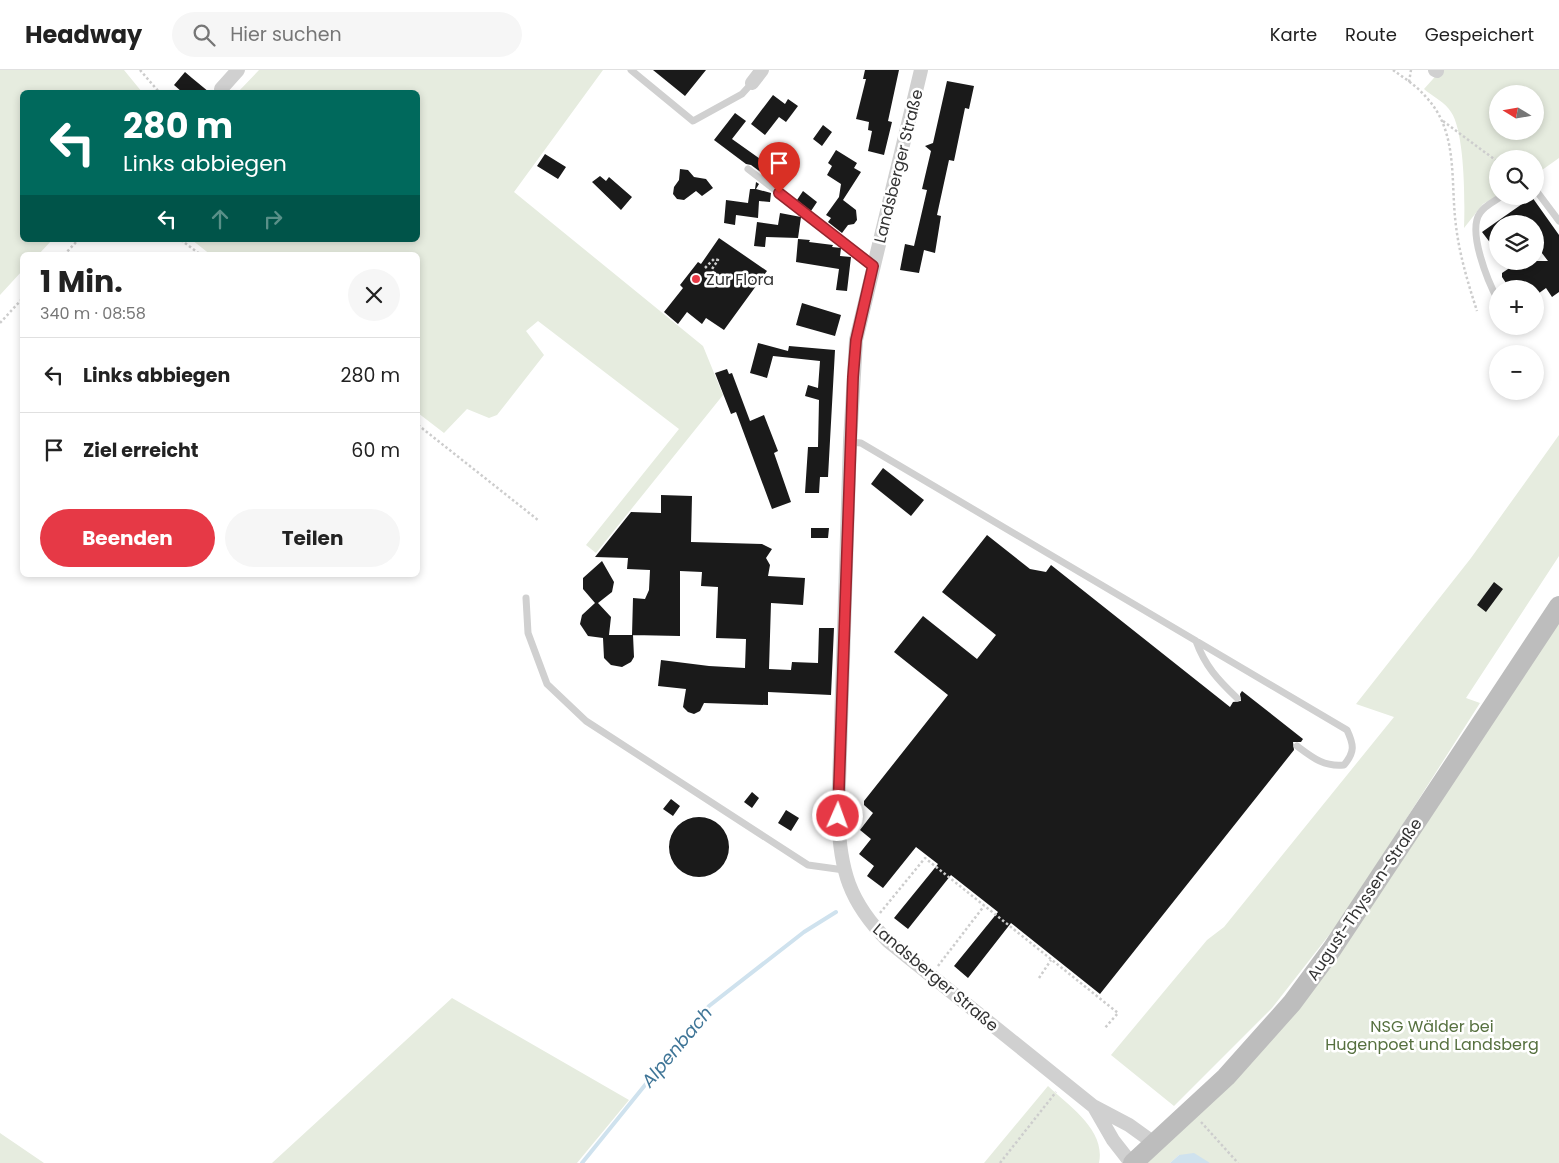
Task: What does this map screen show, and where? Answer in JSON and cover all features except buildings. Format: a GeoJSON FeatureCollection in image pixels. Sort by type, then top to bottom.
{"type":"FeatureCollection","features":[{"type":"Feature","properties":{"kind":"main road","name":"August-Thyssen-Straße"},"geometry":{"type":"LineString","coordinates":[[1132,1163],[1226,1077],[1292,1003],[1332,949],[1559,606]]}},
{"type":"Feature","properties":{"kind":"street"},"geometry":{"type":"LineString","coordinates":[[220,90],[238,70]]}},
{"type":"Feature","properties":{"kind":"street"},"geometry":{"type":"LineString","coordinates":[[752,82],[762,70]]}},
{"type":"Feature","properties":{"kind":"street","name":"Landsberger Straße"},"geometry":{"type":"LineString","coordinates":[[921,70],[856,340],[850,442],[838,816],[839,850],[844,870],[859,906],[871,924],[888,941],[1093,1106],[1129,1125],[1154,1143]]}},
{"type":"Feature","properties":{"kind":"street","name":"Landsberger Straße"},"geometry":{"type":"LineString","coordinates":[[1093,1106],[1113,1140],[1132,1163]]}},
{"type":"Feature","properties":{"kind":"lane"},"geometry":{"type":"LineString","coordinates":[[631,70],[693,121],[742,94],[752,82]]}},
{"type":"Feature","properties":{"kind":"lane"},"geometry":{"type":"LineString","coordinates":[[748,169],[873,266]]}},
{"type":"Feature","properties":{"kind":"lane"},"geometry":{"type":"LineString","coordinates":[[1544,200],[1559,221]]}},
{"type":"Feature","properties":{"kind":"lane"},"geometry":{"type":"LineString","coordinates":[[1489,282],[1482,261],[1476,222],[1480,213],[1490,205]]}},
{"type":"Feature","properties":{"kind":"lane"},"geometry":{"type":"LineString","coordinates":[[850,442],[861,443],[1347,730],[1354,744],[1352,756],[1344,765],[1330,766],[1316,761],[1297,746]]}},
{"type":"Feature","properties":{"kind":"lane"},"geometry":{"type":"LineString","coordinates":[[526,598],[528,633],[547,684],[586,721],[808,865],[844,870]]}},
{"type":"Feature","properties":{"kind":"lane"},"geometry":{"type":"LineString","coordinates":[[1196,641],[1204,660],[1214,676],[1237,698]]}},
{"type":"Feature","properties":{"kind":"path"},"geometry":{"type":"LineString","coordinates":[[140,70],[157,90]]}},
{"type":"Feature","properties":{"kind":"path"},"geometry":{"type":"LineString","coordinates":[[1393,70],[1426,97],[1442,120],[1450,140],[1455,217],[1461,259],[1476,311]]}},
{"type":"Feature","properties":{"kind":"path"},"geometry":{"type":"LineString","coordinates":[[1409,82],[1411,70]]}},
{"type":"Feature","properties":{"kind":"path"},"geometry":{"type":"LineString","coordinates":[[1442,120],[1489,155]]}},
{"type":"Feature","properties":{"kind":"path"},"geometry":{"type":"LineString","coordinates":[[67,252],[76,242]]}},
{"type":"Feature","properties":{"kind":"path"},"geometry":{"type":"LineString","coordinates":[[184,242],[197,252]]}},
{"type":"Feature","properties":{"kind":"path"},"geometry":{"type":"LineString","coordinates":[[705,268],[714,259],[718,260],[712,270],[715,278],[712,283]]}},
{"type":"Feature","properties":{"kind":"path"},"geometry":{"type":"LineString","coordinates":[[0,323],[20,301]]}},
{"type":"Feature","properties":{"kind":"path"},"geometry":{"type":"LineString","coordinates":[[420,427],[538,520]]}},
{"type":"Feature","properties":{"kind":"path"},"geometry":{"type":"LineString","coordinates":[[871,924],[925,858],[1118,1013],[1104,1029]]}},
{"type":"Feature","properties":{"kind":"path"},"geometry":{"type":"LineString","coordinates":[[931,976],[984,906]]}},
{"type":"Feature","properties":{"kind":"path"},"geometry":{"type":"LineString","coordinates":[[1039,978],[1051,960]]}},
{"type":"Feature","properties":{"kind":"path"},"geometry":{"type":"LineString","coordinates":[[1000,1163],[1063,1082]]}},
{"type":"Feature","properties":{"kind":"path"},"geometry":{"type":"LineString","coordinates":[[1189,1110],[1238,1163]]}},
{"type":"Feature","properties":{"kind":"green space"},"geometry":{"type":"Polygon","coordinates":[[[0,70],[124,70],[140,90],[20,90],[20,242],[50,242],[41,252],[20,252],[20,273],[0,295],[0,70]]]}},
{"type":"Feature","properties":{"kind":"green space"},"geometry":{"type":"Polygon","coordinates":[[[259,70],[603,70],[514,192],[703,346],[723,395],[596,553],[586,545],[679,429],[538,321],[526,331],[544,355],[497,415],[489,418],[467,409],[444,433],[420,415],[420,252],[207,252],[195,242],[420,242],[420,90],[240,90],[259,70]]]}},
{"type":"Feature","properties":{"kind":"green space"},"geometry":{"type":"Polygon","coordinates":[[[1441,70],[1559,70],[1559,158],[1544,169],[1544,150],[1489,150],[1489,201],[1483,204],[1464,228],[1462,151],[1456,122],[1446,106],[1424,89],[1441,70]]]}},
{"type":"Feature","properties":{"kind":"green space"},"geometry":{"type":"Polygon","coordinates":[[[1559,435],[1559,556],[1466,698],[1480,703],[1347,912],[1272,1008],[1174,1106],[1111,1055],[1207,940],[1224,927],[1394,717],[1356,704],[1471,558],[1559,435]]]}},
{"type":"Feature","properties":{"kind":"green space","name":"NSG Wälder bei Hugenpoet und Landsberg"},"geometry":{"type":"Polygon","coordinates":[[[1559,619],[1559,1163],[1210,1163],[1179,1155],[1170,1163],[1138,1163],[1226,1079],[1559,619]]]}},
{"type":"Feature","properties":{"kind":"green space"},"geometry":{"type":"Polygon","coordinates":[[[452,998],[629,1100],[577,1163],[272,1163],[452,998]]]}},
{"type":"Feature","properties":{"kind":"green space"},"geometry":{"type":"Polygon","coordinates":[[[1048,1086],[1075,1110],[1091,1129],[1100,1151],[1099,1163],[984,1163],[1048,1086]]]}},
{"type":"Feature","properties":{"kind":"green space"},"geometry":{"type":"Polygon","coordinates":[[[0,1133],[44,1163],[0,1163],[0,1133]]]}},
{"type":"Feature","properties":{"kind":"water"},"geometry":{"type":"Polygon","coordinates":[[[1194,1153],[1210,1163],[1170,1163],[1179,1155],[1194,1153]]]}},
{"type":"Feature","properties":{"kind":"waterway","name":"Alpenbach"},"geometry":{"type":"LineString","coordinates":[[582,1163],[709,1006],[804,932],[836,912]]}},
{"type":"Feature","properties":{"kind":"place","name":"Zur Flora"},"geometry":{"type":"Point","coordinates":[696,279]}},
{"type":"Feature","properties":{"kind":"route"},"geometry":{"type":"LineString","coordinates":[[779,193],[873,266],[856,340],[853,377],[838,816]]}}]}
